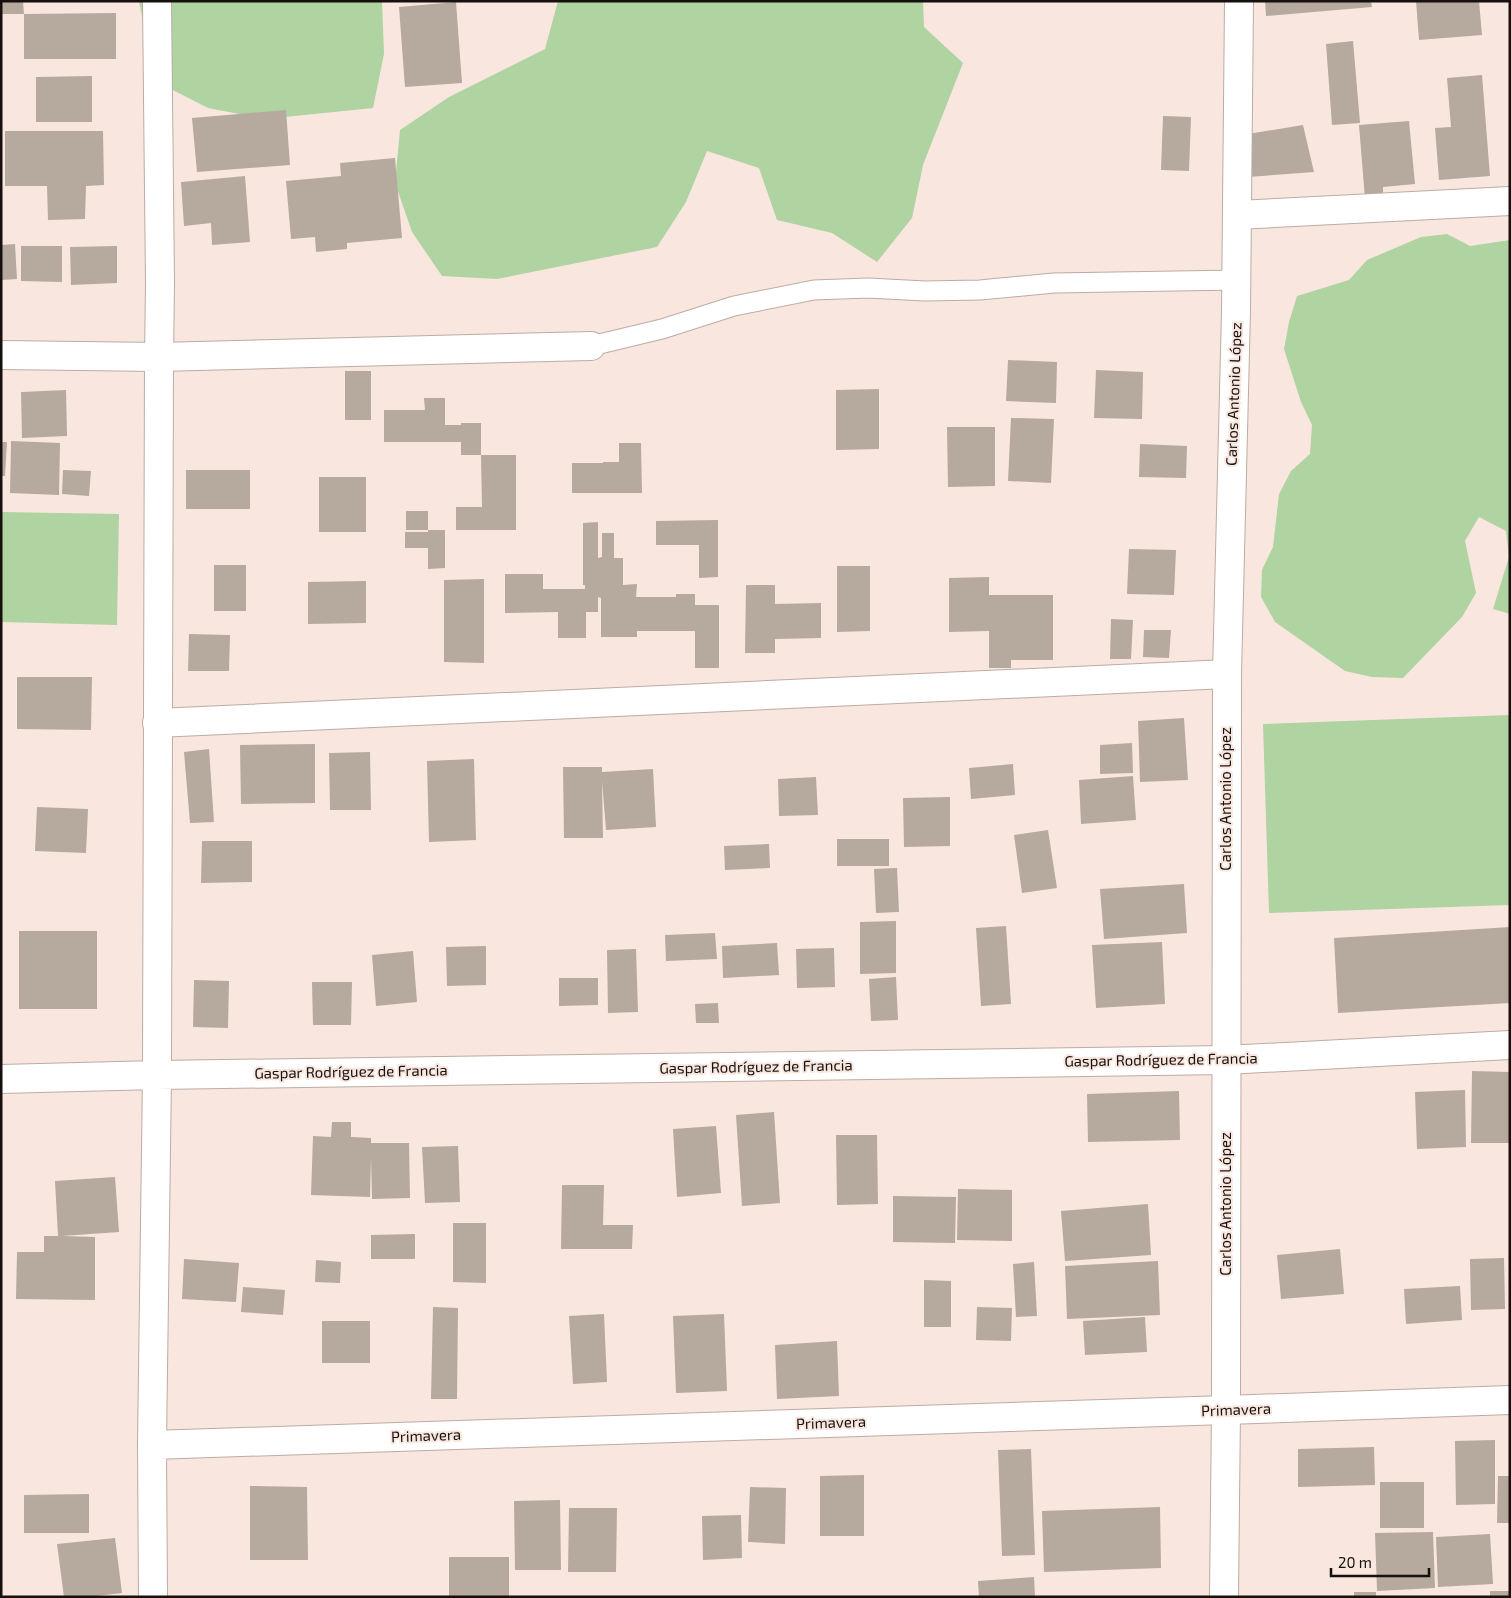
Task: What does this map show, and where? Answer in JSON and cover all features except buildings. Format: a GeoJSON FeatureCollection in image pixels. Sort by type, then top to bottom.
{"type":"FeatureCollection","features":[{"type":"Feature","properties":{"kind":"street"},"geometry":{"type":"LineString","coordinates":[[153,1597],[152,1445],[157,1075],[158,357],[160,284],[157,1]]}},
{"type":"Feature","properties":{"kind":"street","name":"Carlos Antonio López"},"geometry":{"type":"LineString","coordinates":[[1224,1597],[1227,674],[1237,280],[1239,1]]}},
{"type":"Feature","properties":{"kind":"street"},"geometry":{"type":"LineString","coordinates":[[1237,215],[1510,201]]}},
{"type":"Feature","properties":{"kind":"street"},"geometry":{"type":"LineString","coordinates":[[1,355],[158,357],[591,346]]}},
{"type":"Feature","properties":{"kind":"street"},"geometry":{"type":"LineString","coordinates":[[157,723],[1227,674]]}},
{"type":"Feature","properties":{"kind":"street","name":"Gaspar Rodríguez de Francia"},"geometry":{"type":"LineString","coordinates":[[1,1079],[157,1075],[1226,1060],[1510,1045]]}},
{"type":"Feature","properties":{"kind":"street","name":"Primavera"},"geometry":{"type":"LineString","coordinates":[[152,1445],[1510,1400]]}},
{"type":"Feature","properties":{"kind":"lane"},"geometry":{"type":"LineString","coordinates":[[591,346],[662,329],[734,306],[814,290],[868,288],[925,291],[980,290],[1054,283],[1237,280]]}},
{"type":"Feature","properties":{"kind":"green space"},"geometry":{"type":"Polygon","coordinates":[[[139,1],[382,1],[384,54],[373,108],[265,119],[208,108],[155,81],[139,1]]]}},
{"type":"Feature","properties":{"kind":"green space"},"geometry":{"type":"Polygon","coordinates":[[[558,1],[923,1],[924,27],[963,63],[923,165],[912,218],[877,262],[832,233],[777,220],[759,168],[707,151],[686,202],[657,247],[497,279],[442,276],[412,232],[395,183],[400,130],[449,97],[545,49],[558,1]]]}},
{"type":"Feature","properties":{"kind":"green space"},"geometry":{"type":"Polygon","coordinates":[[[1447,234],[1470,246],[1510,240],[1510,614],[1493,609],[1509,557],[1506,531],[1479,517],[1465,541],[1476,593],[1462,617],[1403,678],[1372,677],[1345,671],[1275,622],[1261,597],[1262,570],[1273,547],[1279,494],[1291,471],[1310,454],[1312,425],[1301,402],[1284,349],[1289,322],[1297,296],[1349,280],[1367,260],[1421,237],[1447,234]]]}},
{"type":"Feature","properties":{"kind":"green space"},"geometry":{"type":"Polygon","coordinates":[[[1,512],[119,514],[117,625],[1,622],[1,512]]]}},
{"type":"Feature","properties":{"kind":"green space"},"geometry":{"type":"Polygon","coordinates":[[[1510,715],[1510,905],[1269,913],[1263,724],[1510,715]]]}}]}
